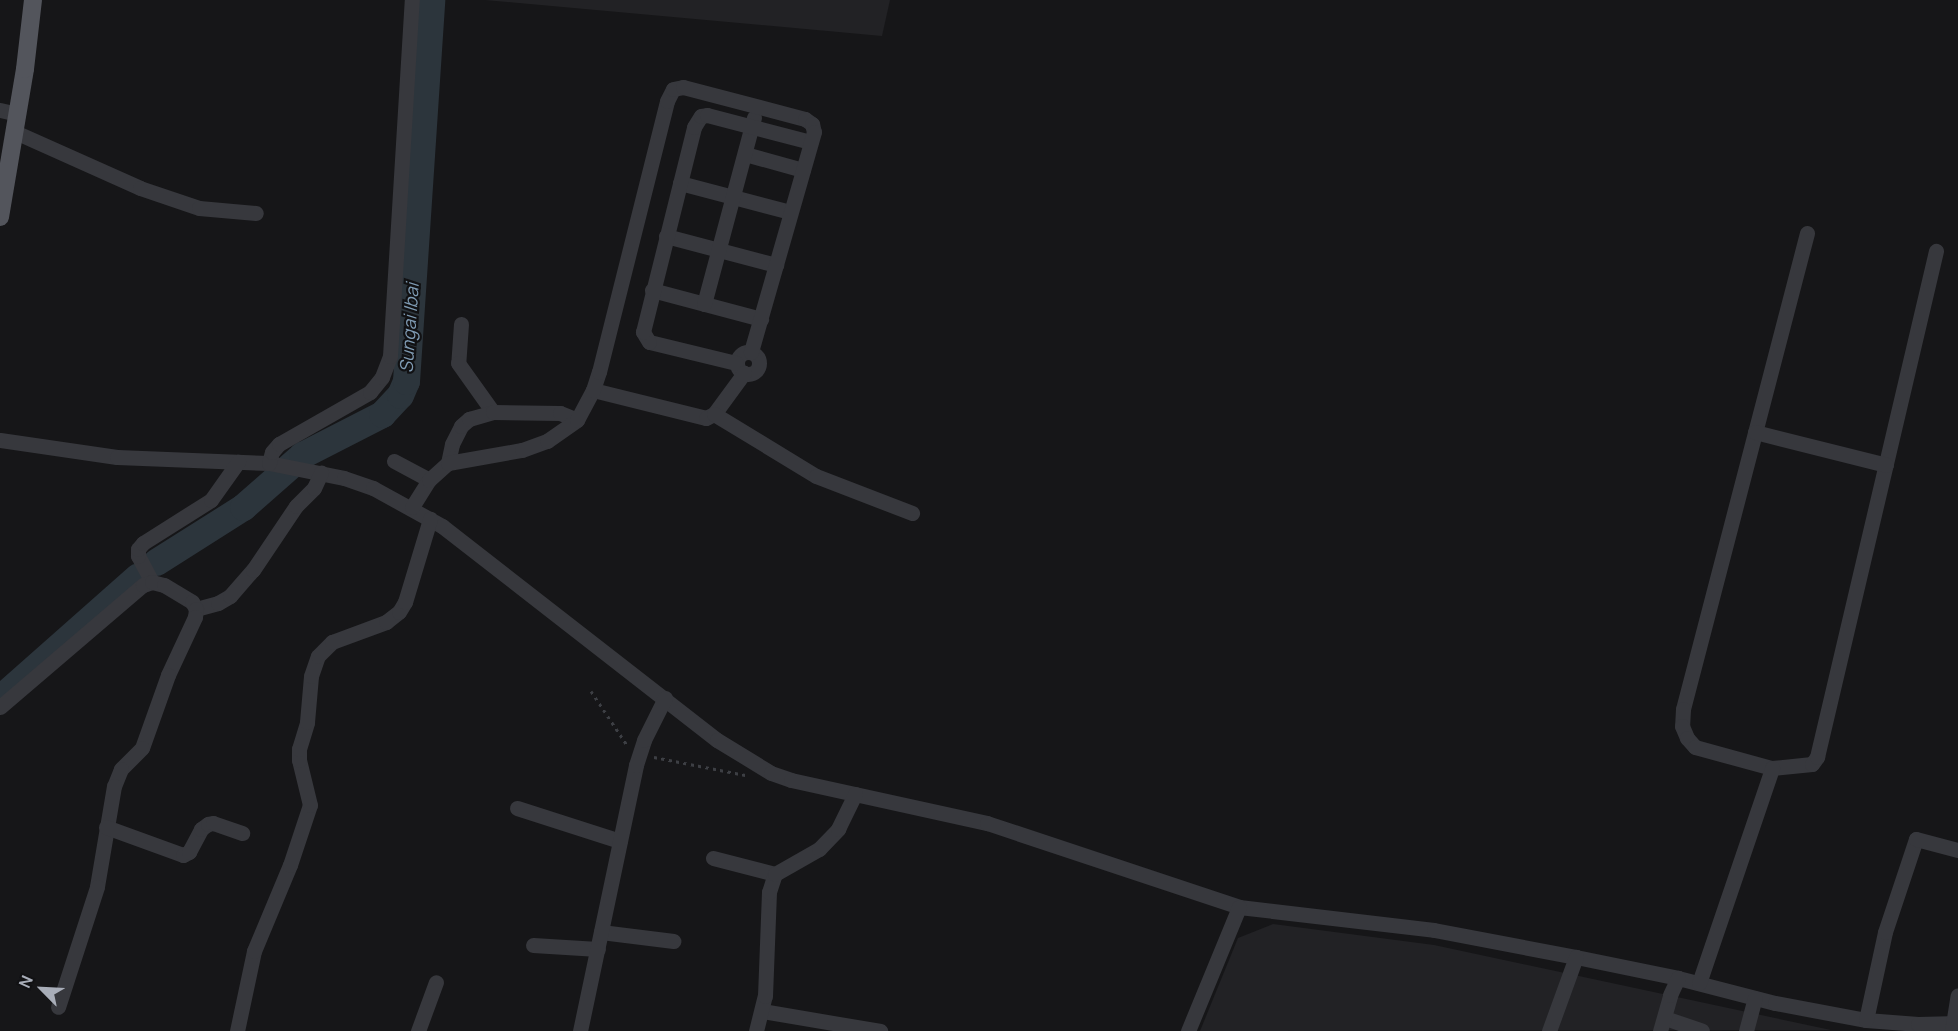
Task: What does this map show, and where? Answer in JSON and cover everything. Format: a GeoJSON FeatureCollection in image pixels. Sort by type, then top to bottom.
{"type":"FeatureCollection","features":[{"type":"Feature","properties":{"kind":"main road"},"geometry":{"type":"LineString","coordinates":[[0,217],[11,118],[33,0]]}},
{"type":"Feature","properties":{"kind":"street"},"geometry":{"type":"LineString","coordinates":[[269,463],[272,452],[279,444],[370,392],[382,377],[390,356],[412,0]]}},
{"type":"Feature","properties":{"kind":"street"},"geometry":{"type":"LineString","coordinates":[[412,507],[429,480],[448,463],[522,450],[547,441],[577,420],[593,390],[667,100],[673,88],[683,87],[757,106],[805,119],[812,124],[814,132],[751,352],[741,354],[740,368],[714,414],[706,418],[695,416],[593,390]]}},
{"type":"Feature","properties":{"kind":"street"},"geometry":{"type":"LineString","coordinates":[[704,304],[757,106]]}},
{"type":"Feature","properties":{"kind":"street"},"geometry":{"type":"LineString","coordinates":[[740,368],[649,342],[643,332],[694,127],[701,116],[706,115],[810,142]]}},
{"type":"Feature","properties":{"kind":"street"},"geometry":{"type":"LineString","coordinates":[[11,118],[140,188],[200,208],[256,213]]}},
{"type":"Feature","properties":{"kind":"street"},"geometry":{"type":"LineString","coordinates":[[744,154],[803,170]]}},
{"type":"Feature","properties":{"kind":"street"},"geometry":{"type":"LineString","coordinates":[[680,183],[790,212]]}},
{"type":"Feature","properties":{"kind":"street"},"geometry":{"type":"LineString","coordinates":[[1807,232],[1683,709],[1682,726],[1687,738],[1695,747],[1772,768],[1812,764],[1816,757],[1936,251]]}},
{"type":"Feature","properties":{"kind":"street"},"geometry":{"type":"LineString","coordinates":[[666,236],[776,265]]}},
{"type":"Feature","properties":{"kind":"street"},"geometry":{"type":"LineString","coordinates":[[652,290],[761,319]]}},
{"type":"Feature","properties":{"kind":"street"},"geometry":{"type":"LineString","coordinates":[[461,324],[458,363],[493,412]]}},
{"type":"Feature","properties":{"kind":"street"},"geometry":{"type":"LineString","coordinates":[[448,463],[461,426],[469,419],[493,412],[560,413],[577,420]]}},
{"type":"Feature","properties":{"kind":"street"},"geometry":{"type":"LineString","coordinates":[[714,414],[816,476],[912,513]]}},
{"type":"Feature","properties":{"kind":"street"},"geometry":{"type":"LineString","coordinates":[[1755,432],[1886,465]]}},
{"type":"Feature","properties":{"kind":"street"},"geometry":{"type":"LineString","coordinates":[[0,440],[117,457],[269,463],[321,473],[373,488],[412,507],[430,519],[717,740],[771,773],[791,780],[987,823],[1239,906],[1404,925],[1576,957],[1678,978],[1755,998],[1866,1020],[1954,1026],[1958,995]]}},
{"type":"Feature","properties":{"kind":"street"},"geometry":{"type":"LineString","coordinates":[[394,461],[429,480]]}},
{"type":"Feature","properties":{"kind":"street"},"geometry":{"type":"LineString","coordinates":[[58,1007],[98,887],[106,827],[117,777],[141,748],[168,675],[195,617],[196,609],[192,602],[177,591],[152,582],[138,555],[138,549],[143,543],[211,500],[238,462]]}},
{"type":"Feature","properties":{"kind":"street"},"geometry":{"type":"LineString","coordinates":[[196,609],[218,603],[245,579],[296,506],[314,488],[321,473]]}},
{"type":"Feature","properties":{"kind":"street"},"geometry":{"type":"LineString","coordinates":[[237,1031],[254,951],[290,865],[310,805],[299,760],[299,749],[308,722],[311,676],[318,656],[332,642],[386,622],[399,612],[405,602],[430,519]]}},
{"type":"Feature","properties":{"kind":"street"},"geometry":{"type":"LineString","coordinates":[[0,708],[134,591],[152,582]]}},
{"type":"Feature","properties":{"kind":"street"},"geometry":{"type":"LineString","coordinates":[[580,1031],[639,753],[665,698]]}},
{"type":"Feature","properties":{"kind":"street"},"geometry":{"type":"LineString","coordinates":[[1699,983],[1772,768]]}},
{"type":"Feature","properties":{"kind":"street"},"geometry":{"type":"LineString","coordinates":[[756,1031],[762,1011],[767,964],[769,892],[775,874],[782,867],[819,849],[838,829],[855,794]]}},
{"type":"Feature","properties":{"kind":"street"},"geometry":{"type":"LineString","coordinates":[[518,808],[620,841]]}},
{"type":"Feature","properties":{"kind":"street"},"geometry":{"type":"LineString","coordinates":[[106,827],[183,855],[189,852],[201,829],[208,824],[213,823],[242,833]]}},
{"type":"Feature","properties":{"kind":"street"},"geometry":{"type":"LineString","coordinates":[[1866,1020],[1885,932],[1916,838],[1958,850]]}},
{"type":"Feature","properties":{"kind":"street"},"geometry":{"type":"LineString","coordinates":[[713,858],[775,874]]}},
{"type":"Feature","properties":{"kind":"street"},"geometry":{"type":"LineString","coordinates":[[1188,1031],[1239,906]]}},
{"type":"Feature","properties":{"kind":"street"},"geometry":{"type":"LineString","coordinates":[[601,932],[673,941]]}},
{"type":"Feature","properties":{"kind":"street"},"geometry":{"type":"LineString","coordinates":[[533,945],[598,949]]}},
{"type":"Feature","properties":{"kind":"street"},"geometry":{"type":"LineString","coordinates":[[1549,1031],[1576,957]]}},
{"type":"Feature","properties":{"kind":"street"},"geometry":{"type":"LineString","coordinates":[[1678,978],[1670,995],[1663,1024],[1702,1031]]}},
{"type":"Feature","properties":{"kind":"street"},"geometry":{"type":"LineString","coordinates":[[418,1031],[436,982]]}},
{"type":"Feature","properties":{"kind":"street"},"geometry":{"type":"LineString","coordinates":[[1746,1031],[1755,998]]}},
{"type":"Feature","properties":{"kind":"street"},"geometry":{"type":"LineString","coordinates":[[762,1011],[880,1031]]}},
{"type":"Feature","properties":{"kind":"path"},"geometry":{"type":"LineString","coordinates":[[591,691],[621,738],[629,748],[639,753],[731,774],[771,773]]}},
{"type":"Feature","properties":{"kind":"shaded area"},"geometry":{"type":"Polygon","coordinates":[[[485,0],[890,0],[882,36],[485,0]]]}},
{"type":"Feature","properties":{"kind":"shaded area"},"geometry":{"type":"Polygon","coordinates":[[[1273,924],[1434,945],[1831,1030],[1200,1031],[1238,938],[1273,924]]]}},
{"type":"Feature","properties":{"kind":"waterway","name":"Sungai Ibai"},"geometry":{"type":"LineString","coordinates":[[156,562],[243,507],[302,455],[382,414],[400,395],[406,381],[431,0]]}},
{"type":"Feature","properties":{"kind":"waterway","name":"Sungai Ibai"},"geometry":{"type":"LineString","coordinates":[[0,698],[137,577]]}}]}
